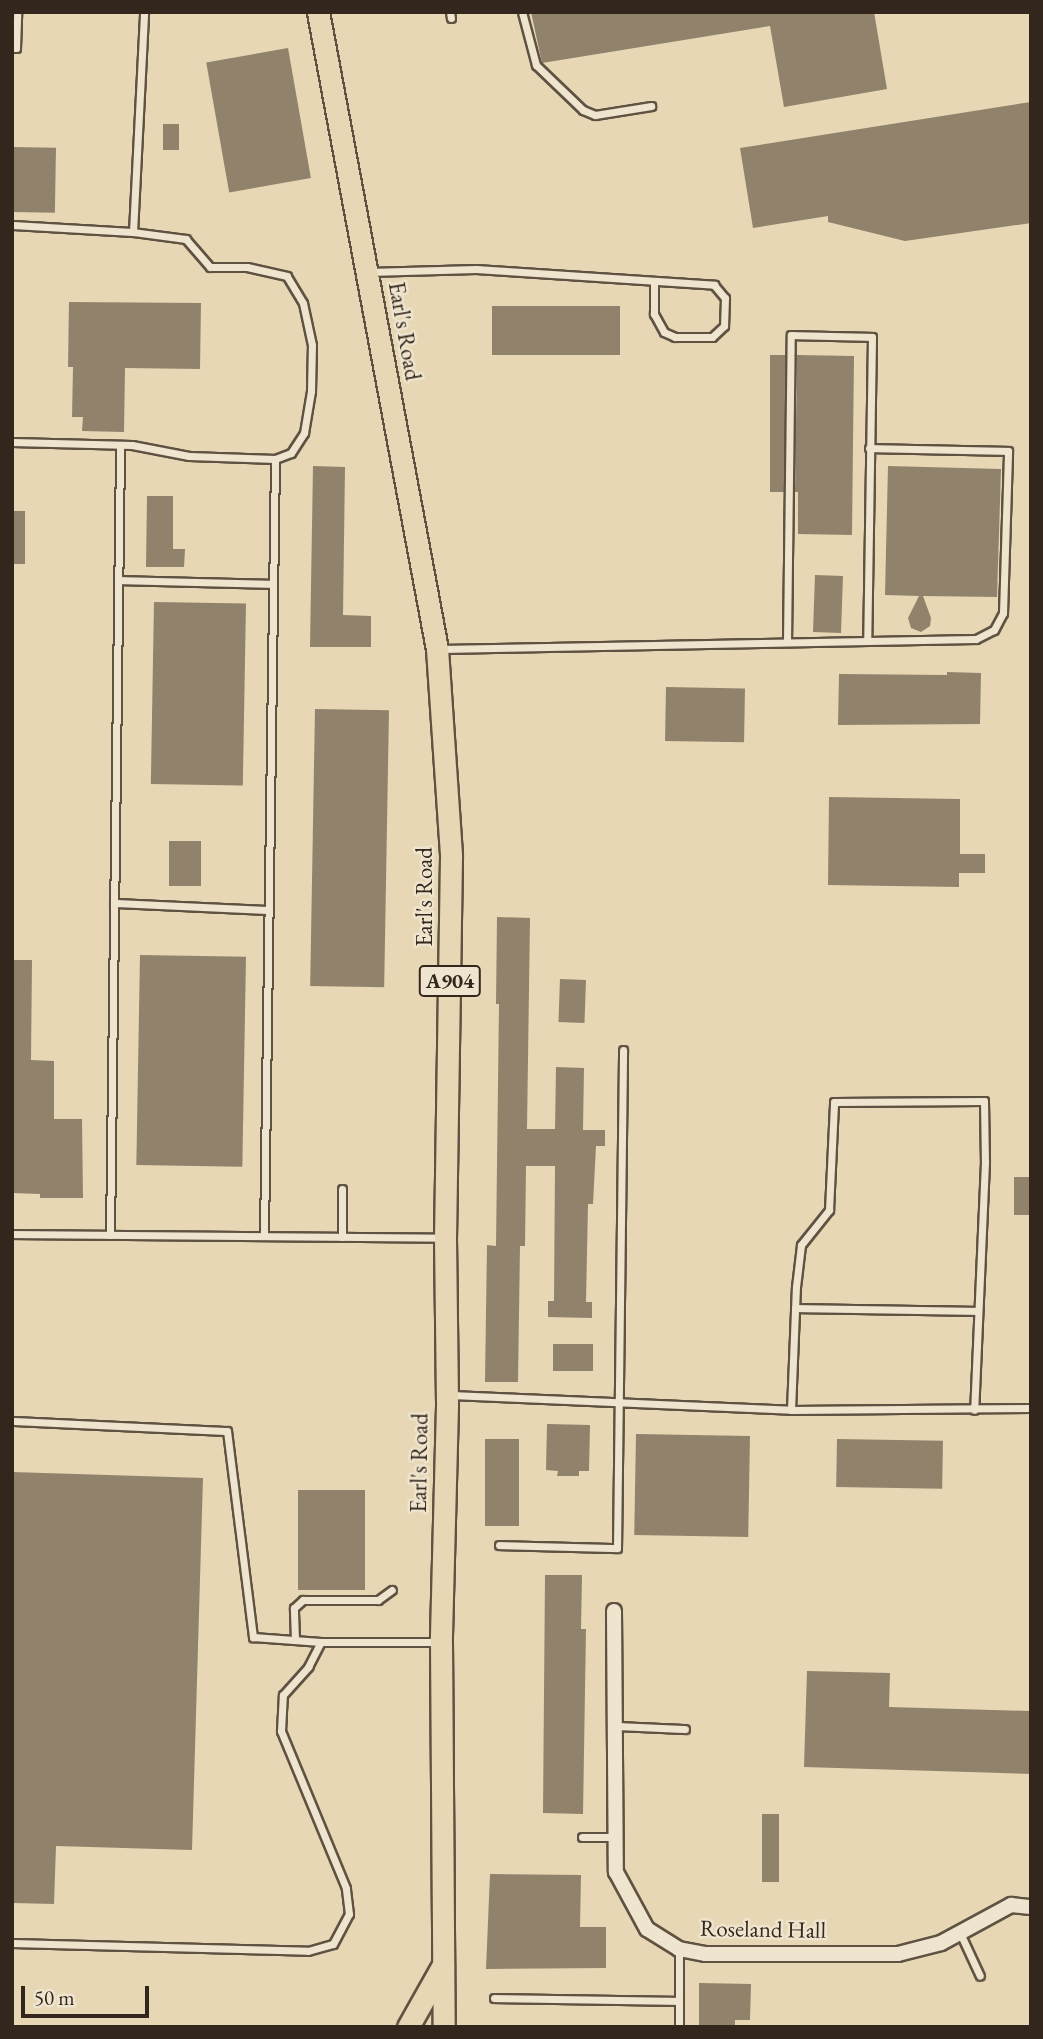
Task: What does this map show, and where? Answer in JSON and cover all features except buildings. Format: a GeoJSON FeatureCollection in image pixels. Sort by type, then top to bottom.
{"type":"FeatureCollection","features":[{"type":"Feature","properties":{"kind":"main road","name":"Earl's Road"},"geometry":{"type":"LineString","coordinates":[[318,12],[437,649],[451,857],[441,1642],[444,2027]]}},
{"type":"Feature","properties":{"kind":"main road","name":"Earl's Road"},"geometry":{"type":"LineString","coordinates":[[408,2027],[445,1961]]}},
{"type":"Feature","properties":{"kind":"street","name":"Roseland Hall"},"geometry":{"type":"LineString","coordinates":[[614,1611],[616,1872],[647,1929],[680,1949],[705,1954],[898,1954],[941,1943],[1011,1905],[1031,1907]]}},
{"type":"Feature","properties":{"kind":"lane"},"geometry":{"type":"LineString","coordinates":[[12,48],[16,48],[17,12]]}},
{"type":"Feature","properties":{"kind":"lane"},"geometry":{"type":"LineString","coordinates":[[134,232],[144,12]]}},
{"type":"Feature","properties":{"kind":"lane"},"geometry":{"type":"LineString","coordinates":[[522,12],[536,65],[583,110],[595,115],[651,106]]}},
{"type":"Feature","properties":{"kind":"lane"},"geometry":{"type":"LineString","coordinates":[[12,225],[134,232],[186,239],[210,267],[247,267],[287,276],[303,303],[312,345],[311,391],[304,433],[291,453],[275,458],[189,456],[120,445],[12,442]]}},
{"type":"Feature","properties":{"kind":"lane"},"geometry":{"type":"LineString","coordinates":[[367,272],[476,269],[714,285],[725,298],[724,326],[712,337],[675,337],[664,332],[654,314],[653,282]]}},
{"type":"Feature","properties":{"kind":"lane"},"geometry":{"type":"LineString","coordinates":[[787,642],[791,335],[872,337],[867,641]]}},
{"type":"Feature","properties":{"kind":"lane"},"geometry":{"type":"LineString","coordinates":[[110,1235],[120,445]]}},
{"type":"Feature","properties":{"kind":"lane"},"geometry":{"type":"LineString","coordinates":[[437,649],[976,639],[994,631],[1003,613],[1009,451],[869,448]]}},
{"type":"Feature","properties":{"kind":"lane"},"geometry":{"type":"LineString","coordinates":[[264,1236],[275,458]]}},
{"type":"Feature","properties":{"kind":"lane"},"geometry":{"type":"LineString","coordinates":[[118,580],[273,584]]}},
{"type":"Feature","properties":{"kind":"lane"},"geometry":{"type":"LineString","coordinates":[[114,903],[269,910]]}},
{"type":"Feature","properties":{"kind":"lane"},"geometry":{"type":"LineString","coordinates":[[499,1545],[617,1548],[623,1050]]}},
{"type":"Feature","properties":{"kind":"lane"},"geometry":{"type":"LineString","coordinates":[[791,1410],[795,1308],[802,1245],[829,1210],[834,1102],[984,1101],[985,1162],[974,1410]]}},
{"type":"Feature","properties":{"kind":"lane"},"geometry":{"type":"LineString","coordinates":[[342,1189],[342,1237]]}},
{"type":"Feature","properties":{"kind":"lane"},"geometry":{"type":"LineString","coordinates":[[12,1234],[445,1238]]}},
{"type":"Feature","properties":{"kind":"lane"},"geometry":{"type":"LineString","coordinates":[[795,1308],[978,1311]]}},
{"type":"Feature","properties":{"kind":"lane"},"geometry":{"type":"LineString","coordinates":[[446,1395],[791,1410],[1031,1408]]}},
{"type":"Feature","properties":{"kind":"lane"},"geometry":{"type":"LineString","coordinates":[[12,1421],[227,1431],[253,1637],[321,1642],[441,1642]]}},
{"type":"Feature","properties":{"kind":"lane"},"geometry":{"type":"LineString","coordinates":[[295,1640],[294,1608],[303,1600],[378,1600],[393,1590]]}},
{"type":"Feature","properties":{"kind":"lane"},"geometry":{"type":"LineString","coordinates":[[12,1942],[308,1951],[333,1944],[349,1914],[346,1888],[281,1731],[283,1695],[308,1667],[321,1642]]}},
{"type":"Feature","properties":{"kind":"lane"},"geometry":{"type":"LineString","coordinates":[[615,1726],[685,1729]]}},
{"type":"Feature","properties":{"kind":"lane"},"geometry":{"type":"LineString","coordinates":[[582,1837],[616,1837]]}},
{"type":"Feature","properties":{"kind":"lane"},"geometry":{"type":"LineString","coordinates":[[960,1932],[980,1976]]}},
{"type":"Feature","properties":{"kind":"lane"},"geometry":{"type":"LineString","coordinates":[[679,2027],[680,1949]]}},
{"type":"Feature","properties":{"kind":"lane"},"geometry":{"type":"LineString","coordinates":[[494,1998],[679,2001]]}}]}
